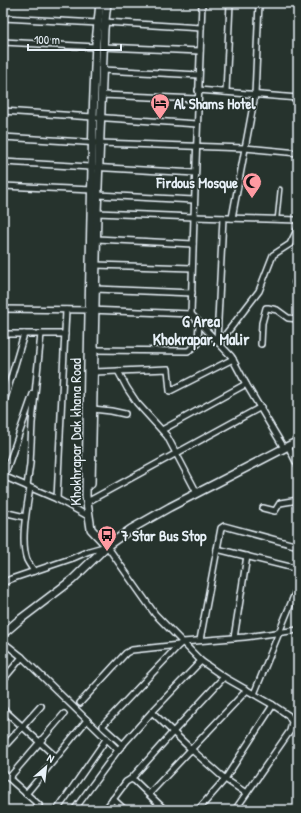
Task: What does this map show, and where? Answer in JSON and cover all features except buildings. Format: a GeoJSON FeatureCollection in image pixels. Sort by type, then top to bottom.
{"type":"FeatureCollection","features":[{"type":"Feature","properties":{"kind":"street","name":"Khokhrapar Dak khana Road"},"geometry":{"type":"LineString","coordinates":[[97,143],[93,117],[100,47],[100,3]]}},
{"type":"Feature","properties":{"kind":"street","name":"Khokhrapar Dak khana Road"},"geometry":{"type":"LineString","coordinates":[[101,22],[107,3]]}},
{"type":"Feature","properties":{"kind":"street"},"geometry":{"type":"LineString","coordinates":[[191,314],[202,3]]}},
{"type":"Feature","properties":{"kind":"street"},"geometry":{"type":"LineString","coordinates":[[226,92],[230,3]]}},
{"type":"Feature","properties":{"kind":"street"},"geometry":{"type":"LineString","coordinates":[[232,218],[255,95],[259,3]]}},
{"type":"Feature","properties":{"kind":"street"},"geometry":{"type":"LineString","coordinates":[[3,18],[201,28]]}},
{"type":"Feature","properties":{"kind":"street"},"geometry":{"type":"LineString","coordinates":[[3,42],[200,51]]}},
{"type":"Feature","properties":{"kind":"street","name":"Khokhrapar Dak khana Road"},"geometry":{"type":"LineString","coordinates":[[88,516],[91,480],[94,372],[92,310],[96,289],[98,213],[96,167],[97,143],[101,117],[103,70],[100,47]]}},
{"type":"Feature","properties":{"kind":"street"},"geometry":{"type":"LineString","coordinates":[[103,70],[199,75]]}},
{"type":"Feature","properties":{"kind":"street"},"geometry":{"type":"LineString","coordinates":[[198,90],[298,98]]}},
{"type":"Feature","properties":{"kind":"street"},"geometry":{"type":"LineString","coordinates":[[102,95],[198,99]]}},
{"type":"Feature","properties":{"kind":"street"},"geometry":{"type":"LineString","coordinates":[[3,111],[197,124]]}},
{"type":"Feature","properties":{"kind":"street"},"geometry":{"type":"LineString","coordinates":[[3,137],[97,143],[245,148],[298,153]]}},
{"type":"Feature","properties":{"kind":"street"},"geometry":{"type":"LineString","coordinates":[[3,162],[195,173]]}},
{"type":"Feature","properties":{"kind":"street","name":"Khokhrapar Dak khana Road"},"geometry":{"type":"LineString","coordinates":[[88,516],[86,496],[92,310],[92,190],[96,167]]}},
{"type":"Feature","properties":{"kind":"street"},"geometry":{"type":"LineString","coordinates":[[3,186],[92,190]]}},
{"type":"Feature","properties":{"kind":"street"},"geometry":{"type":"LineString","coordinates":[[98,195],[194,200]]}},
{"type":"Feature","properties":{"kind":"street"},"geometry":{"type":"LineString","coordinates":[[98,213],[298,220]]}},
{"type":"Feature","properties":{"kind":"street"},"geometry":{"type":"LineString","coordinates":[[218,342],[223,218]]}},
{"type":"Feature","properties":{"kind":"street"},"geometry":{"type":"LineString","coordinates":[[218,342],[260,291],[273,255],[290,244],[298,228]]}},
{"type":"Feature","properties":{"kind":"street"},"geometry":{"type":"LineString","coordinates":[[97,239],[193,244]]}},
{"type":"Feature","properties":{"kind":"street"},"geometry":{"type":"LineString","coordinates":[[96,265],[192,268]]}},
{"type":"Feature","properties":{"kind":"street"},"geometry":{"type":"LineString","coordinates":[[96,289],[192,293]]}},
{"type":"Feature","properties":{"kind":"street"},"geometry":{"type":"LineString","coordinates":[[261,344],[262,323],[266,308],[277,310],[288,318],[298,319]]}},
{"type":"Feature","properties":{"kind":"street"},"geometry":{"type":"LineString","coordinates":[[3,309],[92,310],[191,314],[231,356],[246,384],[298,466]]}},
{"type":"Feature","properties":{"kind":"street"},"geometry":{"type":"LineString","coordinates":[[57,500],[66,310]]}},
{"type":"Feature","properties":{"kind":"street"},"geometry":{"type":"LineString","coordinates":[[94,350],[188,351],[198,344],[199,322]]}},
{"type":"Feature","properties":{"kind":"street"},"geometry":{"type":"LineString","coordinates":[[3,334],[65,334]]}},
{"type":"Feature","properties":{"kind":"street"},"geometry":{"type":"LineString","coordinates":[[3,405],[24,334]]}},
{"type":"Feature","properties":{"kind":"street"},"geometry":{"type":"LineString","coordinates":[[34,571],[27,561],[24,546],[31,429],[41,334]]}},
{"type":"Feature","properties":{"kind":"street"},"geometry":{"type":"LineString","coordinates":[[94,372],[168,368],[170,391],[233,359]]}},
{"type":"Feature","properties":{"kind":"street"},"geometry":{"type":"LineString","coordinates":[[118,371],[137,403],[167,436],[197,493]]}},
{"type":"Feature","properties":{"kind":"street"},"geometry":{"type":"LineString","coordinates":[[162,430],[246,384]]}},
{"type":"Feature","properties":{"kind":"street"},"geometry":{"type":"LineString","coordinates":[[36,385],[4,476],[88,516],[91,529],[107,546],[155,614],[181,644],[224,678],[288,715],[292,722],[290,731],[235,810]]}},
{"type":"Feature","properties":{"kind":"street"},"geometry":{"type":"LineString","coordinates":[[89,501],[261,407]]}},
{"type":"Feature","properties":{"kind":"street"},"geometry":{"type":"LineString","coordinates":[[93,409],[125,414]]}},
{"type":"Feature","properties":{"kind":"street"},"geometry":{"type":"LineString","coordinates":[[3,634],[72,580],[107,546],[131,529],[298,441]]}},
{"type":"Feature","properties":{"kind":"street"},"geometry":{"type":"LineString","coordinates":[[263,508],[275,511],[280,504],[298,500]]}},
{"type":"Feature","properties":{"kind":"street"},"geometry":{"type":"LineString","coordinates":[[3,512],[25,517]]}},
{"type":"Feature","properties":{"kind":"street"},"geometry":{"type":"LineString","coordinates":[[200,640],[221,528],[224,526],[298,546]]}},
{"type":"Feature","properties":{"kind":"street"},"geometry":{"type":"LineString","coordinates":[[3,583],[89,551],[107,546]]}},
{"type":"Feature","properties":{"kind":"street"},"geometry":{"type":"LineString","coordinates":[[218,549],[298,569]]}},
{"type":"Feature","properties":{"kind":"street"},"geometry":{"type":"LineString","coordinates":[[234,638],[247,556]]}},
{"type":"Feature","properties":{"kind":"street"},"geometry":{"type":"LineString","coordinates":[[254,694],[298,586]]}},
{"type":"Feature","properties":{"kind":"street"},"geometry":{"type":"LineString","coordinates":[[80,703],[126,653],[132,650],[200,640],[234,638],[298,630]]}},
{"type":"Feature","properties":{"kind":"street"},"geometry":{"type":"LineString","coordinates":[[3,642],[22,657],[118,750]]}},
{"type":"Feature","properties":{"kind":"street"},"geometry":{"type":"LineString","coordinates":[[123,745],[103,727],[103,725],[181,644]]}},
{"type":"Feature","properties":{"kind":"street"},"geometry":{"type":"LineString","coordinates":[[3,680],[22,657]]}},
{"type":"Feature","properties":{"kind":"street"},"geometry":{"type":"LineString","coordinates":[[74,810],[118,750],[201,661]]}},
{"type":"Feature","properties":{"kind":"street"},"geometry":{"type":"LineString","coordinates":[[104,810],[126,782],[131,779],[224,678]]}},
{"type":"Feature","properties":{"kind":"street"},"geometry":{"type":"LineString","coordinates":[[149,794],[247,690]]}},
{"type":"Feature","properties":{"kind":"street"},"geometry":{"type":"LineString","coordinates":[[198,810],[225,779],[273,705]]}},
{"type":"Feature","properties":{"kind":"street"},"geometry":{"type":"LineString","coordinates":[[3,748],[41,706]]}},
{"type":"Feature","properties":{"kind":"street"},"geometry":{"type":"LineString","coordinates":[[3,709],[56,757]]}},
{"type":"Feature","properties":{"kind":"street"},"geometry":{"type":"LineString","coordinates":[[152,712],[225,779],[246,793]]}},
{"type":"Feature","properties":{"kind":"street"},"geometry":{"type":"LineString","coordinates":[[9,778],[64,714]]}},
{"type":"Feature","properties":{"kind":"street"},"geometry":{"type":"LineString","coordinates":[[26,794],[87,720]]}},
{"type":"Feature","properties":{"kind":"street"},"geometry":{"type":"LineString","coordinates":[[292,722],[298,721]]}},
{"type":"Feature","properties":{"kind":"street"},"geometry":{"type":"LineString","coordinates":[[57,810],[107,738]]}},
{"type":"Feature","properties":{"kind":"street"},"geometry":{"type":"LineString","coordinates":[[3,773],[39,805]]}},
{"type":"Feature","properties":{"kind":"street"},"geometry":{"type":"LineString","coordinates":[[131,779],[135,781],[165,810]]}},
{"type":"Feature","properties":{"kind":"street"},"geometry":{"type":"LineString","coordinates":[[113,799],[125,810]]}},
{"type":"Feature","properties":{"kind":"lane"},"geometry":{"type":"LineString","coordinates":[[277,219],[280,189]]}},
{"type":"Feature","properties":{"kind":"place","name":"Al Shams Hotel"},"geometry":{"type":"Point","coordinates":[160,120]}},
{"type":"Feature","properties":{"kind":"place","name":"Firdous Mosque"},"geometry":{"type":"Point","coordinates":[252,199]}},
{"type":"Feature","properties":{"kind":"place","name":"7 Star Bus Stop"},"geometry":{"type":"Point","coordinates":[107,552]}},
{"type":"Feature","properties":{"kind":"district","name":"G Area Khokrapar, Malir"},"geometry":{"type":"Point","coordinates":[201,330]}}]}
